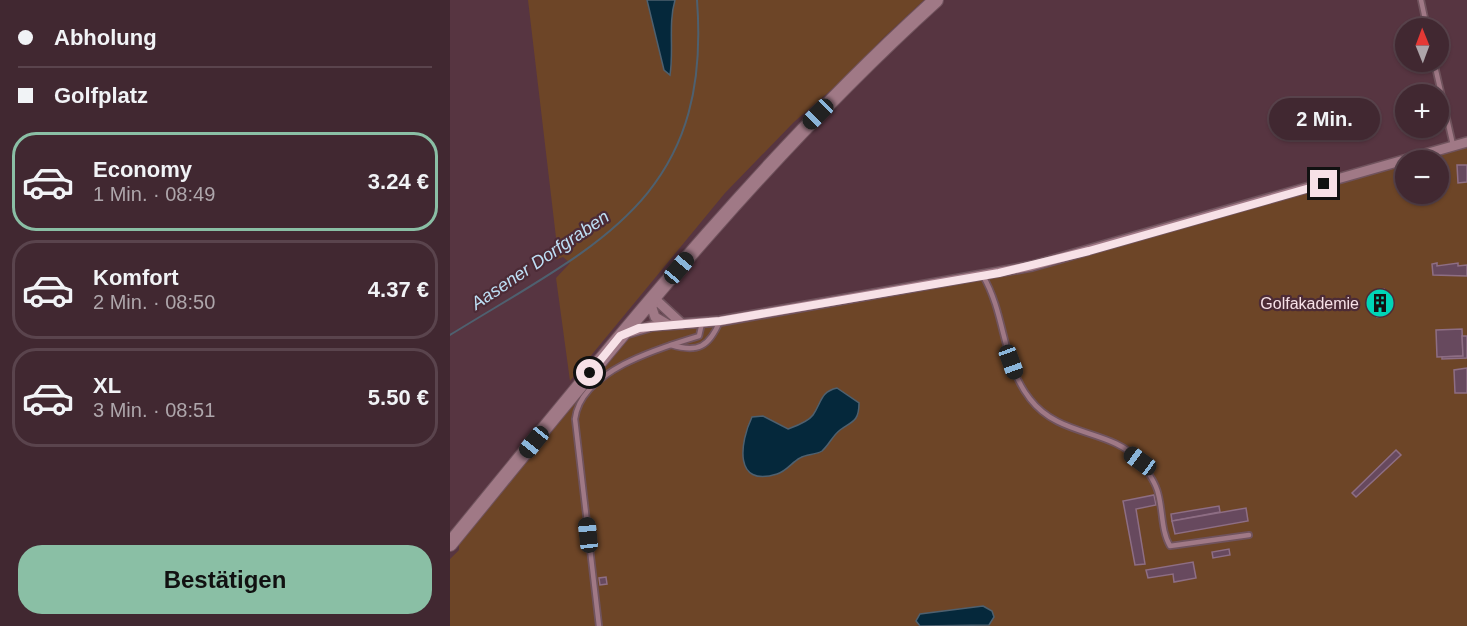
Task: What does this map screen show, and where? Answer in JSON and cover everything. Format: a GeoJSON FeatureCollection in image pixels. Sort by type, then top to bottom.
{"type":"FeatureCollection","features":[{"type":"Feature","properties":{"kind":"street"},"geometry":{"type":"LineString","coordinates":[[450,544],[620,336],[734,203],[802,130],[936,0]]}},
{"type":"Feature","properties":{"kind":"street"},"geometry":{"type":"LineString","coordinates":[[620,336],[639,328],[720,321],[983,276],[1089,251],[1467,142]]}},
{"type":"Feature","properties":{"kind":"street"},"geometry":{"type":"LineString","coordinates":[[654,298],[682,324]]}},
{"type":"Feature","properties":{"kind":"street"},"geometry":{"type":"LineString","coordinates":[[654,298],[655,317],[670,325]]}},
{"type":"Feature","properties":{"kind":"lane"},"geometry":{"type":"LineString","coordinates":[[1421,0],[1425,18]]}},
{"type":"Feature","properties":{"kind":"lane"},"geometry":{"type":"LineString","coordinates":[[1436,72],[1453,146]]}},
{"type":"Feature","properties":{"kind":"lane"},"geometry":{"type":"LineString","coordinates":[[983,276],[1000,311],[1018,383],[1031,401],[1050,417],[1071,430],[1112,440],[1140,461],[1158,491],[1167,541],[1170,546],[1249,535]]}},
{"type":"Feature","properties":{"kind":"lane"},"geometry":{"type":"LineString","coordinates":[[671,345],[687,350],[698,348],[708,341],[720,321]]}},
{"type":"Feature","properties":{"kind":"lane"},"geometry":{"type":"LineString","coordinates":[[599,626],[575,419],[576,409],[590,390],[610,373],[635,359],[699,336],[702,323]]}},
{"type":"Feature","properties":{"kind":"shaded area"},"geometry":{"type":"Polygon","coordinates":[[[528,0],[924,0],[881,40],[860,65],[794,122],[725,193],[570,381],[556,278],[570,263],[563,257],[555,260],[554,247],[557,246],[528,0]]]}},
{"type":"Feature","properties":{"kind":"shaded area"},"geometry":{"type":"Polygon","coordinates":[[[1467,146],[1467,626],[450,626],[450,559],[459,550],[459,543],[625,338],[649,329],[697,327],[1032,269],[1395,167],[1395,204],[1449,204],[1449,151],[1467,146]]]}},
{"type":"Feature","properties":{"kind":"water"},"geometry":{"type":"Polygon","coordinates":[[[647,0],[675,0],[670,75],[664,70],[647,0]]]}},
{"type":"Feature","properties":{"kind":"water"},"geometry":{"type":"Polygon","coordinates":[[[837,388],[859,403],[858,414],[822,451],[802,457],[777,474],[763,477],[753,475],[747,469],[743,450],[752,417],[763,416],[788,429],[802,424],[811,417],[824,395],[837,388]]]}},
{"type":"Feature","properties":{"kind":"water"},"geometry":{"type":"Polygon","coordinates":[[[983,606],[992,611],[994,617],[989,625],[920,626],[916,621],[920,614],[983,606]]]}},
{"type":"Feature","properties":{"kind":"building"},"geometry":{"type":"Polygon","coordinates":[[[1457,165],[1467,165],[1467,182],[1458,183],[1457,165]]]}},
{"type":"Feature","properties":{"kind":"building"},"geometry":{"type":"Polygon","coordinates":[[[1437,263],[1437,266],[1458,263],[1458,266],[1467,265],[1467,276],[1433,275],[1432,264],[1437,263]]]}},
{"type":"Feature","properties":{"kind":"building","name":"Golfakademie"},"geometry":{"type":"Polygon","coordinates":[[[1384,289],[1388,314],[1377,317],[1370,294],[1384,289]]]}},
{"type":"Feature","properties":{"kind":"building"},"geometry":{"type":"Polygon","coordinates":[[[1462,329],[1463,356],[1437,357],[1436,330],[1462,329]]]}},
{"type":"Feature","properties":{"kind":"building"},"geometry":{"type":"Polygon","coordinates":[[[1462,336],[1467,336],[1467,358],[1442,359],[1442,357],[1463,356],[1462,336]]]}},
{"type":"Feature","properties":{"kind":"building"},"geometry":{"type":"Polygon","coordinates":[[[1467,368],[1467,393],[1455,393],[1454,370],[1467,368]]]}},
{"type":"Feature","properties":{"kind":"building"},"geometry":{"type":"Polygon","coordinates":[[[1396,450],[1401,455],[1356,497],[1352,493],[1396,450]]]}},
{"type":"Feature","properties":{"kind":"building"},"geometry":{"type":"Polygon","coordinates":[[[1154,495],[1156,505],[1136,509],[1145,564],[1135,565],[1123,501],[1154,495]]]}},
{"type":"Feature","properties":{"kind":"building"},"geometry":{"type":"Polygon","coordinates":[[[1219,506],[1220,512],[1172,521],[1171,514],[1219,506]]]}},
{"type":"Feature","properties":{"kind":"building"},"geometry":{"type":"Polygon","coordinates":[[[1246,508],[1248,521],[1175,534],[1172,521],[1246,508]]]}},
{"type":"Feature","properties":{"kind":"building"},"geometry":{"type":"Polygon","coordinates":[[[1229,549],[1230,555],[1213,558],[1212,552],[1229,549]]]}},
{"type":"Feature","properties":{"kind":"building"},"geometry":{"type":"Polygon","coordinates":[[[1193,562],[1196,578],[1174,582],[1173,574],[1148,578],[1146,570],[1193,562]]]}},
{"type":"Feature","properties":{"kind":"building"},"geometry":{"type":"Polygon","coordinates":[[[606,577],[607,584],[600,585],[599,578],[606,577]]]}},
{"type":"Feature","properties":{"kind":"waterway","name":"Aasener Dorfgraben"},"geometry":{"type":"LineString","coordinates":[[450,335],[553,272],[597,241],[634,208],[664,169],[685,124],[697,68],[697,0]]}},
{"type":"Feature","properties":{"kind":"place","name":"Golfakademie"},"geometry":{"type":"Point","coordinates":[1380,303]}},
{"type":"Feature","properties":{"kind":"route"},"geometry":{"type":"LineString","coordinates":[[590,373],[620,336],[639,328],[720,321],[999,273],[1089,251],[1324,184]]}}]}
